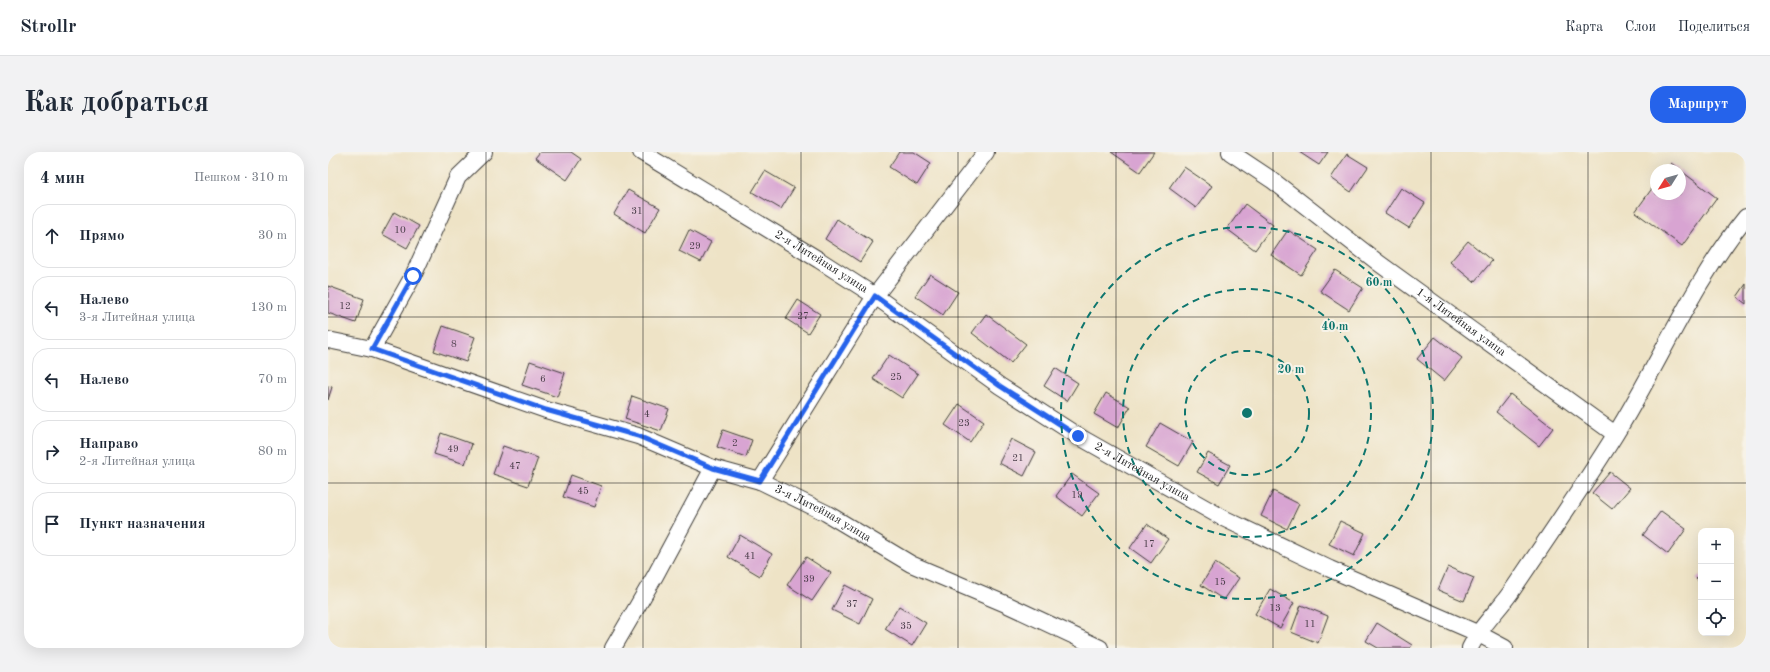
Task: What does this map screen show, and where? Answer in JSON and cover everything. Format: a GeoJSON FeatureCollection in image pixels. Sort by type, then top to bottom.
{"type":"FeatureCollection","features":[{"type":"Feature","properties":{"kind":"street"},"geometry":{"type":"LineString","coordinates":[[372,349],[413,276],[458,177],[484,152]]}},
{"type":"Feature","properties":{"kind":"street","name":"2-я Литейная улица"},"geometry":{"type":"LineString","coordinates":[[640,152],[819,260],[875,296],[1007,390],[1078,436],[1222,518],[1330,569],[1477,633],[1505,648]]}},
{"type":"Feature","properties":{"kind":"street"},"geometry":{"type":"LineString","coordinates":[[760,481],[875,296],[986,152]]}},
{"type":"Feature","properties":{"kind":"street","name":"1-я Литейная улица"},"geometry":{"type":"LineString","coordinates":[[1230,152],[1272,180],[1380,264],[1616,434]]}},
{"type":"Feature","properties":{"kind":"street"},"geometry":{"type":"LineString","coordinates":[[1470,648],[1477,633],[1502,606],[1616,434],[1694,295],[1726,242],[1746,217]]}},
{"type":"Feature","properties":{"kind":"street","name":"3-я Литейная улица"},"geometry":{"type":"LineString","coordinates":[[328,340],[372,349],[546,410],[638,436],[713,468],[760,481],[826,513],[911,564],[1008,605],[1100,648]]}},
{"type":"Feature","properties":{"kind":"street"},"geometry":{"type":"LineString","coordinates":[[612,648],[655,576],[713,468]]}},
{"type":"Feature","properties":{"kind":"building"},"geometry":{"type":"Polygon","coordinates":[[[540,152],[571,152],[581,159],[567,180],[535,158],[540,152]]]}},
{"type":"Feature","properties":{"kind":"building"},"geometry":{"type":"Polygon","coordinates":[[[899,152],[914,152],[931,163],[917,185],[889,167],[899,152]]]}},
{"type":"Feature","properties":{"kind":"building"},"geometry":{"type":"Polygon","coordinates":[[[1111,152],[1154,152],[1140,172],[1111,152]]]}},
{"type":"Feature","properties":{"kind":"building"},"geometry":{"type":"Polygon","coordinates":[[[1299,152],[1328,152],[1319,165],[1299,152]]]}},
{"type":"Feature","properties":{"kind":"building"},"geometry":{"type":"Polygon","coordinates":[[[1347,154],[1368,167],[1351,192],[1331,178],[1347,154]]]}},
{"type":"Feature","properties":{"kind":"building"},"geometry":{"type":"Polygon","coordinates":[[[1184,167],[1212,186],[1196,208],[1169,188],[1184,167]]]}},
{"type":"Feature","properties":{"kind":"building"},"geometry":{"type":"Polygon","coordinates":[[[765,171],[794,188],[781,209],[752,192],[765,171]]]}},
{"type":"Feature","properties":{"kind":"building"},"geometry":{"type":"Polygon","coordinates":[[[1686,175],[1717,198],[1682,246],[1635,212],[1650,191],[1650,200],[1686,200],[1686,175]]]}},
{"type":"Feature","properties":{"kind":"building"},"geometry":{"type":"Polygon","coordinates":[[[1401,188],[1425,203],[1409,228],[1385,213],[1401,188]]]}},
{"type":"Feature","properties":{"kind":"building"},"geometry":{"type":"Polygon","coordinates":[[[628,190],[660,208],[645,233],[614,214],[628,190]]]}},
{"type":"Feature","properties":{"kind":"building"},"geometry":{"type":"Polygon","coordinates":[[[1245,204],[1273,225],[1255,250],[1227,229],[1245,204]]]}},
{"type":"Feature","properties":{"kind":"building"},"geometry":{"type":"Polygon","coordinates":[[[394,212],[419,226],[407,248],[382,234],[394,212]]]}},
{"type":"Feature","properties":{"kind":"building"},"geometry":{"type":"Polygon","coordinates":[[[837,219],[873,242],[860,262],[825,239],[837,219]]]}},
{"type":"Feature","properties":{"kind":"building"},"geometry":{"type":"Polygon","coordinates":[[[689,230],[711,242],[701,262],[679,251],[689,230]]]}},
{"type":"Feature","properties":{"kind":"building"},"geometry":{"type":"Polygon","coordinates":[[[1288,230],[1318,250],[1301,275],[1271,255],[1288,230]]]}},
{"type":"Feature","properties":{"kind":"building"},"geometry":{"type":"Polygon","coordinates":[[[1468,241],[1492,261],[1474,282],[1450,262],[1468,241]]]}},
{"type":"Feature","properties":{"kind":"building"},"geometry":{"type":"Polygon","coordinates":[[[1335,270],[1363,288],[1349,310],[1320,291],[1335,270]]]}},
{"type":"Feature","properties":{"kind":"building"},"geometry":{"type":"Polygon","coordinates":[[[930,274],[958,292],[943,315],[915,296],[930,274]]]}},
{"type":"Feature","properties":{"kind":"building"},"geometry":{"type":"Polygon","coordinates":[[[1746,284],[1746,304],[1737,297],[1746,284]]]}},
{"type":"Feature","properties":{"kind":"building"},"geometry":{"type":"Polygon","coordinates":[[[328,286],[364,299],[356,323],[328,313],[328,286]]]}},
{"type":"Feature","properties":{"kind":"building"},"geometry":{"type":"Polygon","coordinates":[[[798,300],[820,314],[808,333],[786,319],[798,300]]]}},
{"type":"Feature","properties":{"kind":"building"},"geometry":{"type":"Polygon","coordinates":[[[986,314],[1026,344],[1011,363],[972,333],[986,314]]]}},
{"type":"Feature","properties":{"kind":"building"},"geometry":{"type":"Polygon","coordinates":[[[443,326],[475,337],[466,362],[434,351],[443,326]]]}},
{"type":"Feature","properties":{"kind":"building"},"geometry":{"type":"Polygon","coordinates":[[[1435,337],[1462,358],[1444,381],[1417,359],[1435,337]]]}},
{"type":"Feature","properties":{"kind":"building"},"geometry":{"type":"Polygon","coordinates":[[[889,355],[918,374],[902,398],[873,379],[889,355]]]}},
{"type":"Feature","properties":{"kind":"building"},"geometry":{"type":"Polygon","coordinates":[[[530,361],[565,373],[557,397],[522,385],[530,361]]]}},
{"type":"Feature","properties":{"kind":"building"},"geometry":{"type":"Polygon","coordinates":[[[1055,368],[1078,383],[1067,401],[1044,386],[1055,368]]]}},
{"type":"Feature","properties":{"kind":"building"},"geometry":{"type":"Polygon","coordinates":[[[328,386],[332,387],[328,400],[328,386]]]}},
{"type":"Feature","properties":{"kind":"building"},"geometry":{"type":"Polygon","coordinates":[[[1106,393],[1130,407],[1118,428],[1094,414],[1106,393]]]}},
{"type":"Feature","properties":{"kind":"building"},"geometry":{"type":"Polygon","coordinates":[[[1510,394],[1553,428],[1539,446],[1496,412],[1510,394]]]}},
{"type":"Feature","properties":{"kind":"building"},"geometry":{"type":"Polygon","coordinates":[[[632,396],[669,409],[661,431],[625,419],[632,396]]]}},
{"type":"Feature","properties":{"kind":"building"},"geometry":{"type":"Polygon","coordinates":[[[959,404],[984,421],[970,442],[945,425],[959,404]]]}},
{"type":"Feature","properties":{"kind":"building"},"geometry":{"type":"Polygon","coordinates":[[[1160,423],[1193,442],[1179,466],[1146,447],[1160,423]]]}},
{"type":"Feature","properties":{"kind":"building"},"geometry":{"type":"Polygon","coordinates":[[[723,430],[752,440],[746,457],[717,447],[723,430]]]}},
{"type":"Feature","properties":{"kind":"building"},"geometry":{"type":"Polygon","coordinates":[[[441,433],[472,444],[465,464],[434,454],[441,433]]]}},
{"type":"Feature","properties":{"kind":"building"},"geometry":{"type":"Polygon","coordinates":[[[1011,439],[1036,452],[1024,476],[999,463],[1011,439]]]}},
{"type":"Feature","properties":{"kind":"building"},"geometry":{"type":"Polygon","coordinates":[[[503,446],[538,458],[528,486],[493,474],[503,446]]]}},
{"type":"Feature","properties":{"kind":"building"},"geometry":{"type":"Polygon","coordinates":[[[1208,453],[1230,465],[1219,484],[1197,472],[1208,453]]]}},
{"type":"Feature","properties":{"kind":"building"},"geometry":{"type":"Polygon","coordinates":[[[1610,472],[1630,488],[1612,509],[1592,493],[1610,472]]]}},
{"type":"Feature","properties":{"kind":"building"},"geometry":{"type":"Polygon","coordinates":[[[1072,474],[1099,493],[1082,516],[1056,496],[1072,474]]]}},
{"type":"Feature","properties":{"kind":"building"},"geometry":{"type":"Polygon","coordinates":[[[571,475],[601,486],[594,507],[563,497],[571,475]]]}},
{"type":"Feature","properties":{"kind":"building"},"geometry":{"type":"Polygon","coordinates":[[[1273,491],[1299,504],[1287,529],[1261,516],[1273,491]]]}},
{"type":"Feature","properties":{"kind":"building"},"geometry":{"type":"Polygon","coordinates":[[[1661,511],[1686,529],[1668,554],[1643,535],[1661,511]]]}},
{"type":"Feature","properties":{"kind":"building"},"geometry":{"type":"Polygon","coordinates":[[[1340,521],[1365,533],[1354,556],[1329,544],[1340,521]]]}},
{"type":"Feature","properties":{"kind":"building"},"geometry":{"type":"Polygon","coordinates":[[[1147,524],[1168,539],[1151,563],[1130,548],[1147,524]]]}},
{"type":"Feature","properties":{"kind":"building"},"geometry":{"type":"Polygon","coordinates":[[[740,535],[772,554],[760,576],[728,557],[740,535]]]}},
{"type":"Feature","properties":{"kind":"building"},"geometry":{"type":"Polygon","coordinates":[[[806,557],[831,573],[812,601],[787,585],[806,557]]]}},
{"type":"Feature","properties":{"kind":"building"},"geometry":{"type":"Polygon","coordinates":[[[1215,563],[1239,578],[1224,600],[1201,585],[1215,563]]]}},
{"type":"Feature","properties":{"kind":"building"},"geometry":{"type":"Polygon","coordinates":[[[1448,567],[1474,578],[1464,601],[1438,590],[1448,567]]]}},
{"type":"Feature","properties":{"kind":"building"},"geometry":{"type":"Polygon","coordinates":[[[845,585],[872,599],[860,624],[832,610],[845,585]]]}},
{"type":"Feature","properties":{"kind":"building"},"geometry":{"type":"Polygon","coordinates":[[[1270,589],[1294,603],[1280,628],[1255,614],[1270,589]]]}},
{"type":"Feature","properties":{"kind":"building"},"geometry":{"type":"Polygon","coordinates":[[[1301,605],[1328,616],[1318,643],[1291,632],[1301,605]]]}},
{"type":"Feature","properties":{"kind":"building"},"geometry":{"type":"Polygon","coordinates":[[[899,606],[926,623],[912,646],[885,629],[899,606]]]}},
{"type":"Feature","properties":{"kind":"building"},"geometry":{"type":"Polygon","coordinates":[[[1377,623],[1412,645],[1410,648],[1378,648],[1366,641],[1377,623]]]}},
{"type":"Feature","properties":{"kind":"route"},"geometry":{"type":"LineString","coordinates":[[413,276],[372,349],[546,410],[638,436],[713,468],[760,481],[875,296],[1000,386],[1078,436]]}}]}
